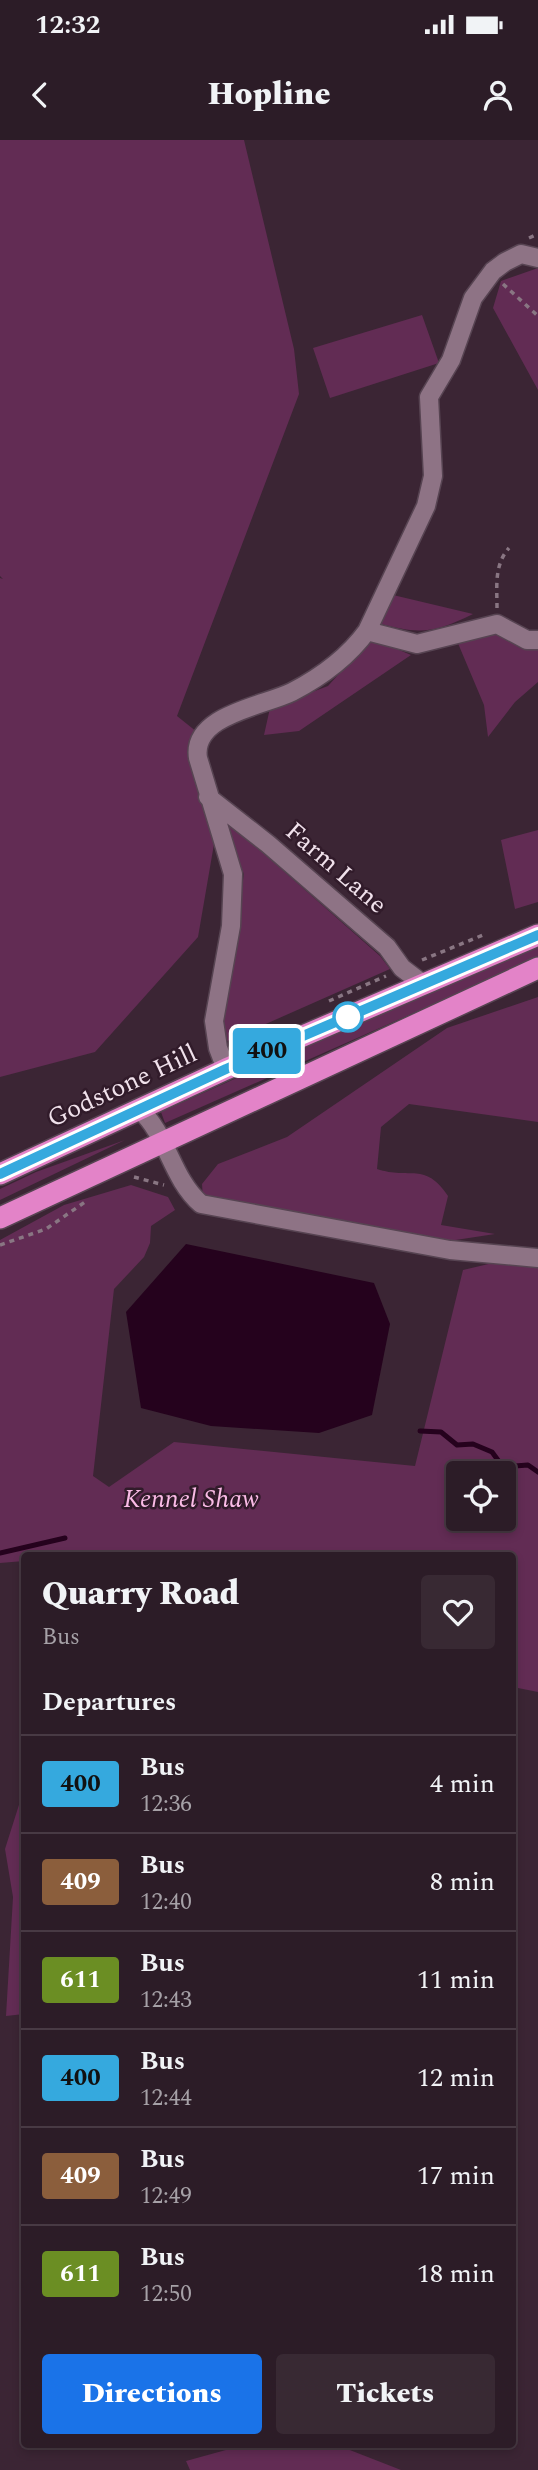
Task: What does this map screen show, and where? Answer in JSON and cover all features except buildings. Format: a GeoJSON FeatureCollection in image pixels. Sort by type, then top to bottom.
{"type":"FeatureCollection","features":[{"type":"Feature","properties":{"kind":"highway","name":"Godstone Hill"},"geometry":{"type":"LineString","coordinates":[[0,1174],[226,1069],[538,936]]}},
{"type":"Feature","properties":{"kind":"highway"},"geometry":{"type":"LineString","coordinates":[[0,1217],[538,968]]}},
{"type":"Feature","properties":{"kind":"street"},"geometry":{"type":"LineString","coordinates":[[226,1069],[218,1048],[214,1021],[231,926],[233,874],[208,797],[197,748],[204,733],[214,723],[291,692],[323,673],[355,648],[367,631],[426,506],[433,476],[429,397],[451,360],[473,298],[493,271],[505,262],[521,254],[538,258]]}},
{"type":"Feature","properties":{"kind":"street"},"geometry":{"type":"LineString","coordinates":[[367,631],[417,644],[497,624],[527,640],[538,640]]}},
{"type":"Feature","properties":{"kind":"street","name":"Farm Lane"},"geometry":{"type":"LineString","coordinates":[[208,797],[268,844],[387,947],[402,968],[423,984]]}},
{"type":"Feature","properties":{"kind":"street"},"geometry":{"type":"LineString","coordinates":[[139,1109],[152,1121],[187,1191],[201,1204],[450,1250],[538,1258]]}},
{"type":"Feature","properties":{"kind":"path"},"geometry":{"type":"LineString","coordinates":[[508,290],[538,316]]}},
{"type":"Feature","properties":{"kind":"path"},"geometry":{"type":"LineString","coordinates":[[497,624],[496,578],[501,557],[509,548]]}},
{"type":"Feature","properties":{"kind":"path"},"geometry":{"type":"LineString","coordinates":[[131,1176],[187,1191]]}},
{"type":"Feature","properties":{"kind":"path"},"geometry":{"type":"LineString","coordinates":[[0,1245],[46,1229],[88,1199]]}},
{"type":"Feature","properties":{"kind":"green space"},"geometry":{"type":"Polygon","coordinates":[[[0,140],[244,140],[294,349],[299,394],[177,716],[197,732],[214,844],[198,937],[95,1052],[0,1077],[0,578],[3,579],[0,576],[0,140]]]}},
{"type":"Feature","properties":{"kind":"green space"},"geometry":{"type":"Polygon","coordinates":[[[538,268],[538,390],[493,308],[501,281],[538,268]]]}},
{"type":"Feature","properties":{"kind":"green space"},"geometry":{"type":"Polygon","coordinates":[[[422,315],[439,363],[330,398],[313,348],[422,315]]]}},
{"type":"Feature","properties":{"kind":"green space"},"geometry":{"type":"Polygon","coordinates":[[[393,595],[473,614],[448,625],[427,630],[405,629],[378,623],[393,595]]]}},
{"type":"Feature","properties":{"kind":"green space"},"geometry":{"type":"Polygon","coordinates":[[[498,634],[522,649],[538,649],[538,682],[515,702],[488,737],[484,705],[457,641],[498,634]]]}},
{"type":"Feature","properties":{"kind":"green space"},"geometry":{"type":"Polygon","coordinates":[[[371,638],[411,655],[299,731],[264,735],[270,708],[328,686],[371,638]]]}},
{"type":"Feature","properties":{"kind":"green space"},"geometry":{"type":"Polygon","coordinates":[[[220,815],[380,956],[390,969],[225,1042],[223,1002],[244,874],[220,815]]]}},
{"type":"Feature","properties":{"kind":"green space"},"geometry":{"type":"Polygon","coordinates":[[[538,830],[538,902],[515,909],[501,840],[538,830]]]}},
{"type":"Feature","properties":{"kind":"green space"},"geometry":{"type":"Polygon","coordinates":[[[538,947],[538,958],[165,1123],[161,1112],[421,995],[538,947]]]}},
{"type":"Feature","properties":{"kind":"green space"},"geometry":{"type":"Polygon","coordinates":[[[538,997],[538,1122],[409,1104],[381,1127],[377,1169],[424,1175],[440,1185],[448,1196],[441,1225],[495,1234],[449,1241],[203,1199],[202,1184],[218,1164],[287,1137],[447,1028],[538,997]]]}},
{"type":"Feature","properties":{"kind":"green space"},"geometry":{"type":"Polygon","coordinates":[[[125,1140],[0,1200],[0,1189],[36,1172],[125,1140]]]}},
{"type":"Feature","properties":{"kind":"green space","name":"Kennel Shaw"},"geometry":{"type":"Polygon","coordinates":[[[131,1185],[168,1197],[175,1210],[151,1226],[150,1243],[144,1257],[114,1289],[93,1476],[109,1487],[174,1442],[415,1466],[463,1270],[497,1262],[538,1266],[538,1692],[516,1688],[516,1552],[21,1552],[21,1561],[0,1563],[0,1240],[64,1205],[131,1185]]]}},
{"type":"Feature","properties":{"kind":"green space"},"geometry":{"type":"Polygon","coordinates":[[[21,1798],[21,2014],[6,2016],[13,1897],[5,1849],[21,1798]]]}},
{"type":"Feature","properties":{"kind":"green space"},"geometry":{"type":"Polygon","coordinates":[[[233,2448],[345,2448],[401,2470],[190,2470],[186,2461],[233,2448]]]}},
{"type":"Feature","properties":{"kind":"shaded area"},"geometry":{"type":"Polygon","coordinates":[[[186,1244],[374,1283],[390,1324],[372,1415],[319,1433],[211,1426],[141,1408],[126,1312],[186,1244]]]}},
{"type":"Feature","properties":{"kind":"waterway"},"geometry":{"type":"LineString","coordinates":[[420,1431],[441,1432],[457,1445],[473,1444],[492,1452],[503,1467],[528,1465],[538,1472]]}},
{"type":"Feature","properties":{"kind":"waterway"},"geometry":{"type":"LineString","coordinates":[[0,1553],[65,1538]]}},
{"type":"Feature","properties":{"kind":"bus line","name":"400"},"geometry":{"type":"LineString","coordinates":[[0,1174],[226,1069],[538,935]]}}]}
